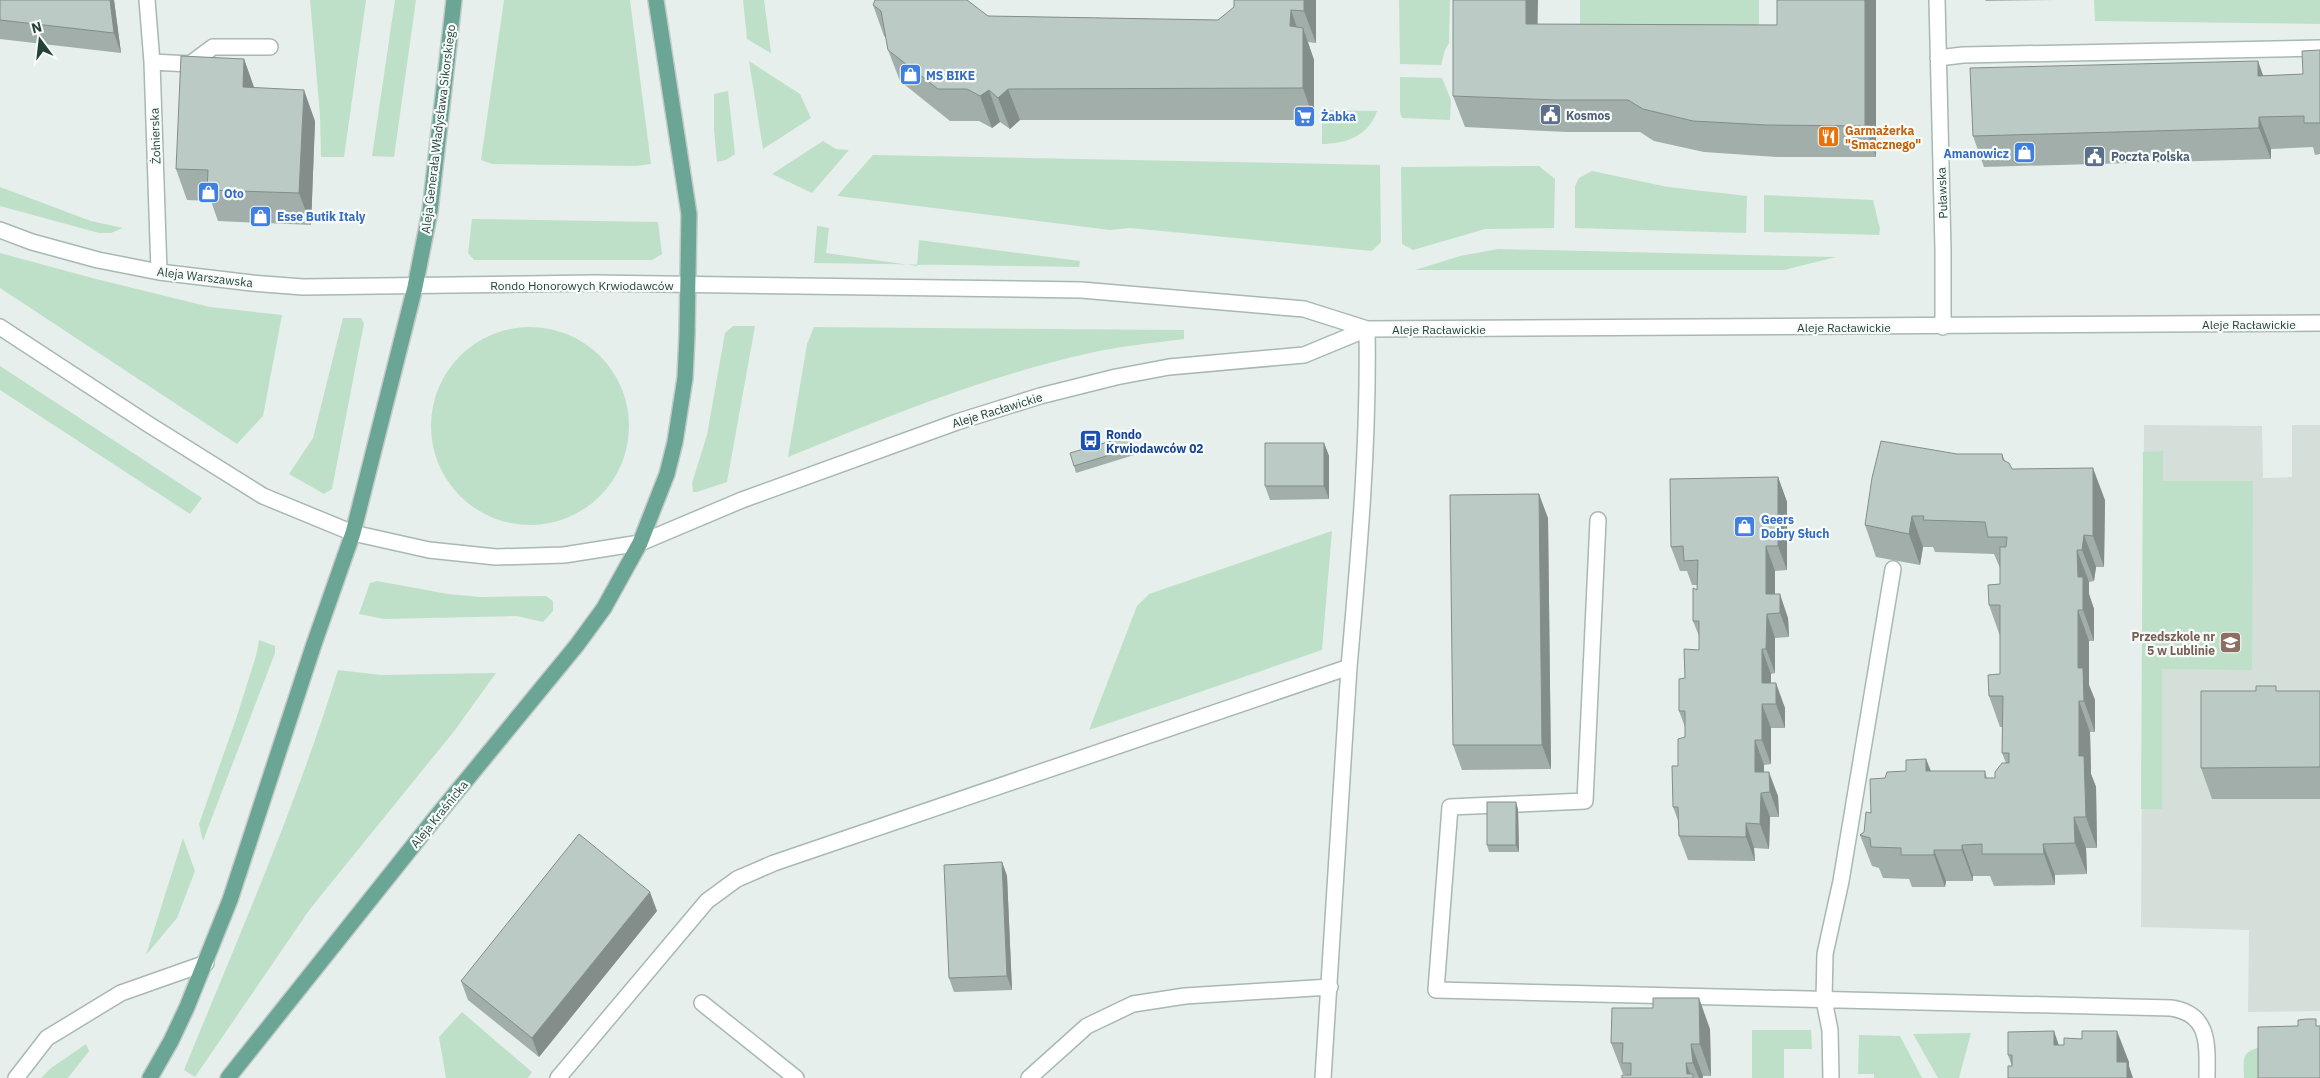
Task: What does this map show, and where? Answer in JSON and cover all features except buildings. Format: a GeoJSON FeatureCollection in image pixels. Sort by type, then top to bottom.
{"type":"FeatureCollection","features":[{"type":"Feature","properties":{"kind":"main road","name":"Aleja Generała Władysława Sikorskiego"},"geometry":{"type":"LineString","coordinates":[[415,287],[430,211],[454,0]]}},
{"type":"Feature","properties":{"kind":"main road"},"geometry":{"type":"LineString","coordinates":[[656,0],[689,214],[687,284]]}},
{"type":"Feature","properties":{"kind":"main road","name":"Rondo Honorowych Krwiodawców"},"geometry":{"type":"LineString","coordinates":[[640,542],[667,474],[675,442],[685,378],[687,284]]}},
{"type":"Feature","properties":{"kind":"main road"},"geometry":{"type":"LineString","coordinates":[[150,1078],[171,1042],[206,963],[230,900],[314,644],[353,533],[415,287]]}},
{"type":"Feature","properties":{"kind":"main road","name":"Aleja Kraśnicka"},"geometry":{"type":"LineString","coordinates":[[228,1078],[436,817],[578,645],[604,608],[640,542]]}},
{"type":"Feature","properties":{"kind":"street","name":"Żołnierska"},"geometry":{"type":"LineString","coordinates":[[147,0],[152,62],[159,272]]}},
{"type":"Feature","properties":{"kind":"street","name":"Puławska"},"geometry":{"type":"LineString","coordinates":[[1937,0],[1943,327]]}},
{"type":"Feature","properties":{"kind":"street"},"geometry":{"type":"LineString","coordinates":[[152,62],[190,64],[213,48],[270,47]]}},
{"type":"Feature","properties":{"kind":"street"},"geometry":{"type":"LineString","coordinates":[[1938,58],[1973,55],[2320,48]]}},
{"type":"Feature","properties":{"kind":"street","name":"Aleja Warszawska"},"geometry":{"type":"LineString","coordinates":[[0,230],[32,242],[98,260],[159,272],[252,284],[302,287],[415,287]]}},
{"type":"Feature","properties":{"kind":"street","name":"Rondo Honorowych Krwiodawców"},"geometry":{"type":"LineString","coordinates":[[415,287],[594,283],[687,284]]}},
{"type":"Feature","properties":{"kind":"street","name":"Aleje Racławickie"},"geometry":{"type":"LineString","coordinates":[[687,284],[1081,290],[1304,309],[1367,329],[1943,327],[2320,323]]}},
{"type":"Feature","properties":{"kind":"street"},"geometry":{"type":"LineString","coordinates":[[0,327],[148,424],[263,496],[353,533],[429,550],[496,557],[564,554],[640,542]]}},
{"type":"Feature","properties":{"kind":"street"},"geometry":{"type":"LineString","coordinates":[[1321,1076],[1330,987],[1349,667],[1363,518],[1368,405],[1367,329]]}},
{"type":"Feature","properties":{"kind":"street","name":"Aleje Racławickie"},"geometry":{"type":"LineString","coordinates":[[640,542],[750,497],[957,422],[1040,396],[1116,377],[1168,368],[1304,355],[1367,329]]}},
{"type":"Feature","properties":{"kind":"street"},"geometry":{"type":"LineString","coordinates":[[1598,520],[1585,801],[1450,807],[1436,990],[1519,994],[2111,1006],[2185,1010],[2194,1016],[2204,1030],[2207,1041],[2207,1078]]}},
{"type":"Feature","properties":{"kind":"street"},"geometry":{"type":"LineString","coordinates":[[1831,1078],[1830,1030],[1824,1000],[1825,954],[1841,881],[1893,569]]}},
{"type":"Feature","properties":{"kind":"street"},"geometry":{"type":"LineString","coordinates":[[558,1078],[707,901],[737,879],[774,863],[1349,667]]}},
{"type":"Feature","properties":{"kind":"street"},"geometry":{"type":"LineString","coordinates":[[16,1078],[47,1038],[113,998],[122,993],[206,963]]}},
{"type":"Feature","properties":{"kind":"street"},"geometry":{"type":"LineString","coordinates":[[1029,1078],[1087,1026],[1133,1004],[1185,996],[1330,987]]}},
{"type":"Feature","properties":{"kind":"street"},"geometry":{"type":"LineString","coordinates":[[702,1003],[796,1078]]}},
{"type":"Feature","properties":{"kind":"shaded area","name":"Przedszkole nr 5 w Lublinie"},"geometry":{"type":"Polygon","coordinates":[[[2144,425],[2262,426],[2263,478],[2292,477],[2292,425],[2320,425],[2320,1011],[2248,1012],[2249,930],[2141,927],[2144,425]]]}},
{"type":"Feature","properties":{"kind":"green space"},"geometry":{"type":"Polygon","coordinates":[[[310,0],[366,0],[344,157],[321,157],[320,115],[310,0]]]}},
{"type":"Feature","properties":{"kind":"green space"},"geometry":{"type":"Polygon","coordinates":[[[395,0],[416,0],[394,157],[372,156],[395,0]]]}},
{"type":"Feature","properties":{"kind":"green space"},"geometry":{"type":"Polygon","coordinates":[[[504,0],[630,0],[651,164],[636,166],[492,164],[481,160],[504,0]]]}},
{"type":"Feature","properties":{"kind":"green space"},"geometry":{"type":"Polygon","coordinates":[[[743,0],[764,0],[771,53],[747,39],[743,0]]]}},
{"type":"Feature","properties":{"kind":"green space"},"geometry":{"type":"Polygon","coordinates":[[[1399,0],[1450,0],[1449,43],[1441,65],[1400,64],[1399,0]]]}},
{"type":"Feature","properties":{"kind":"green space"},"geometry":{"type":"Polygon","coordinates":[[[1580,0],[1759,0],[1759,29],[1580,30],[1580,0]]]}},
{"type":"Feature","properties":{"kind":"green space"},"geometry":{"type":"Polygon","coordinates":[[[2094,0],[2320,0],[2320,24],[2095,21],[2094,0]]]}},
{"type":"Feature","properties":{"kind":"green space"},"geometry":{"type":"Polygon","coordinates":[[[749,61],[800,94],[811,118],[763,149],[749,61]]]}},
{"type":"Feature","properties":{"kind":"green space"},"geometry":{"type":"Polygon","coordinates":[[[1400,77],[1442,78],[1451,100],[1450,120],[1402,118],[1400,112],[1400,77]]]}},
{"type":"Feature","properties":{"kind":"green space"},"geometry":{"type":"Polygon","coordinates":[[[728,91],[735,154],[726,160],[717,162],[714,129],[714,94],[728,91]]]}},
{"type":"Feature","properties":{"kind":"green space"},"geometry":{"type":"Polygon","coordinates":[[[1322,110],[1377,111],[1368,127],[1355,137],[1331,144],[1322,144],[1322,110]]]}},
{"type":"Feature","properties":{"kind":"green space"},"geometry":{"type":"Polygon","coordinates":[[[823,141],[836,149],[849,150],[812,193],[772,174],[823,141]]]}},
{"type":"Feature","properties":{"kind":"green space"},"geometry":{"type":"Polygon","coordinates":[[[873,155],[1380,165],[1381,242],[1372,251],[1130,228],[1110,230],[837,196],[873,155]]]}},
{"type":"Feature","properties":{"kind":"green space"},"geometry":{"type":"Polygon","coordinates":[[[1539,166],[1555,179],[1554,228],[1485,229],[1413,250],[1402,244],[1401,167],[1539,166]]]}},
{"type":"Feature","properties":{"kind":"green space"},"geometry":{"type":"Polygon","coordinates":[[[1592,171],[1668,187],[1747,196],[1746,233],[1575,228],[1575,186],[1579,178],[1592,171]]]}},
{"type":"Feature","properties":{"kind":"green space"},"geometry":{"type":"Polygon","coordinates":[[[0,187],[91,221],[123,228],[111,233],[99,233],[0,206],[0,187]]]}},
{"type":"Feature","properties":{"kind":"green space"},"geometry":{"type":"Polygon","coordinates":[[[1764,195],[1873,200],[1880,229],[1879,235],[1764,232],[1764,195]]]}},
{"type":"Feature","properties":{"kind":"green space"},"geometry":{"type":"Polygon","coordinates":[[[472,219],[658,222],[662,254],[652,260],[474,260],[468,253],[472,219]]]}},
{"type":"Feature","properties":{"kind":"green space"},"geometry":{"type":"Polygon","coordinates":[[[817,226],[829,228],[826,253],[906,264],[814,263],[817,226]]]}},
{"type":"Feature","properties":{"kind":"green space"},"geometry":{"type":"Polygon","coordinates":[[[919,240],[1080,261],[1079,267],[917,265],[919,240]]]}},
{"type":"Feature","properties":{"kind":"green space"},"geometry":{"type":"Polygon","coordinates":[[[1498,249],[1836,257],[1784,270],[1415,270],[1460,256],[1498,249]]]}},
{"type":"Feature","properties":{"kind":"green space"},"geometry":{"type":"Polygon","coordinates":[[[0,253],[210,307],[282,315],[263,416],[237,444],[0,288],[0,253]]]}},
{"type":"Feature","properties":{"kind":"green space"},"geometry":{"type":"Polygon","coordinates":[[[343,318],[361,318],[364,323],[332,489],[324,494],[289,474],[313,438],[343,318]]]}},
{"type":"Feature","properties":{"kind":"green space"},"geometry":{"type":"Polygon","coordinates":[[[733,326],[755,326],[727,482],[693,492],[692,483],[707,435],[725,333],[733,326]]]}},
{"type":"Feature","properties":{"kind":"green space"},"geometry":{"type":"Polygon","coordinates":[[[530,327],[549,329],[568,335],[585,344],[600,356],[612,371],[621,388],[627,407],[629,426],[627,445],[621,464],[612,481],[600,496],[585,508],[568,517],[549,523],[530,525],[511,523],[492,517],[475,508],[460,496],[448,481],[439,464],[433,445],[431,426],[433,407],[439,388],[448,371],[460,356],[475,344],[492,335],[511,329],[530,327]]]}},
{"type":"Feature","properties":{"kind":"green space"},"geometry":{"type":"Polygon","coordinates":[[[814,327],[1184,330],[1184,339],[1102,351],[1051,362],[1013,373],[862,427],[788,457],[807,344],[814,327]]]}},
{"type":"Feature","properties":{"kind":"green space"},"geometry":{"type":"Polygon","coordinates":[[[0,366],[202,498],[190,514],[0,390],[0,366]]]}},
{"type":"Feature","properties":{"kind":"green space"},"geometry":{"type":"Polygon","coordinates":[[[2163,451],[2163,481],[2253,481],[2252,670],[2162,669],[2162,809],[2141,809],[2143,452],[2163,451]]]}},
{"type":"Feature","properties":{"kind":"green space"},"geometry":{"type":"Polygon","coordinates":[[[1332,531],[1322,650],[1089,730],[1137,606],[1149,594],[1332,531]]]}},
{"type":"Feature","properties":{"kind":"green space"},"geometry":{"type":"Polygon","coordinates":[[[377,581],[448,594],[480,597],[546,596],[553,601],[553,611],[543,622],[517,616],[384,619],[359,614],[370,583],[377,581]]]}},
{"type":"Feature","properties":{"kind":"green space"},"geometry":{"type":"Polygon","coordinates":[[[259,640],[275,646],[275,653],[203,841],[199,824],[236,719],[256,656],[259,640]]]}},
{"type":"Feature","properties":{"kind":"green space"},"geometry":{"type":"Polygon","coordinates":[[[338,670],[381,675],[496,673],[455,730],[310,909],[195,1077],[184,1070],[285,822],[322,721],[338,670]]]}},
{"type":"Feature","properties":{"kind":"green space"},"geometry":{"type":"Polygon","coordinates":[[[183,838],[195,871],[177,918],[146,955],[183,838]]]}},
{"type":"Feature","properties":{"kind":"green space"},"geometry":{"type":"Polygon","coordinates":[[[462,1012],[532,1072],[528,1078],[446,1078],[439,1037],[462,1012]]]}},
{"type":"Feature","properties":{"kind":"green space"},"geometry":{"type":"Polygon","coordinates":[[[1752,1030],[1811,1030],[1812,1049],[1784,1049],[1784,1078],[1752,1078],[1752,1030]]]}},
{"type":"Feature","properties":{"kind":"green space"},"geometry":{"type":"Polygon","coordinates":[[[1971,1033],[1959,1078],[1938,1078],[1913,1034],[1971,1033]]]}},
{"type":"Feature","properties":{"kind":"green space"},"geometry":{"type":"Polygon","coordinates":[[[1859,1035],[1900,1036],[1922,1078],[1874,1078],[1874,1074],[1858,1074],[1859,1035]]]}},
{"type":"Feature","properties":{"kind":"green space"},"geometry":{"type":"Polygon","coordinates":[[[86,1044],[89,1051],[68,1078],[41,1078],[51,1068],[86,1044]]]}},
{"type":"Feature","properties":{"kind":"green space"},"geometry":{"type":"Polygon","coordinates":[[[2269,1044],[2267,1078],[2244,1078],[2246,1054],[2249,1051],[2269,1044]]]}},
{"type":"Feature","properties":{"kind":"place","name":"MS BIKE"},"geometry":{"type":"Point","coordinates":[910,75]}},
{"type":"Feature","properties":{"kind":"place","name":"Kosmos"},"geometry":{"type":"Point","coordinates":[1550,115]}},
{"type":"Feature","properties":{"kind":"place","name":"Żabka"},"geometry":{"type":"Point","coordinates":[1305,116]}},
{"type":"Feature","properties":{"kind":"place","name":"Garmażerka \"Smacznego\""},"geometry":{"type":"Point","coordinates":[1829,137]}},
{"type":"Feature","properties":{"kind":"place","name":"Amanowicz"},"geometry":{"type":"Point","coordinates":[2025,153]}},
{"type":"Feature","properties":{"kind":"place","name":"Poczta Polska"},"geometry":{"type":"Point","coordinates":[2095,156]}},
{"type":"Feature","properties":{"kind":"place","name":"Oto"},"geometry":{"type":"Point","coordinates":[208,193]}},
{"type":"Feature","properties":{"kind":"place","name":"Esse Butik Italy"},"geometry":{"type":"Point","coordinates":[261,216]}},
{"type":"Feature","properties":{"kind":"place","name":"Rondo Krwiodawców 02"},"geometry":{"type":"Point","coordinates":[1090,441]}},
{"type":"Feature","properties":{"kind":"place","name":"Geers Dobry Słuch"},"geometry":{"type":"Point","coordinates":[1745,526]}},
{"type":"Feature","properties":{"kind":"place","name":"Przedszkole nr 5 w Lublinie"},"geometry":{"type":"Point","coordinates":[2231,643]}}]}
